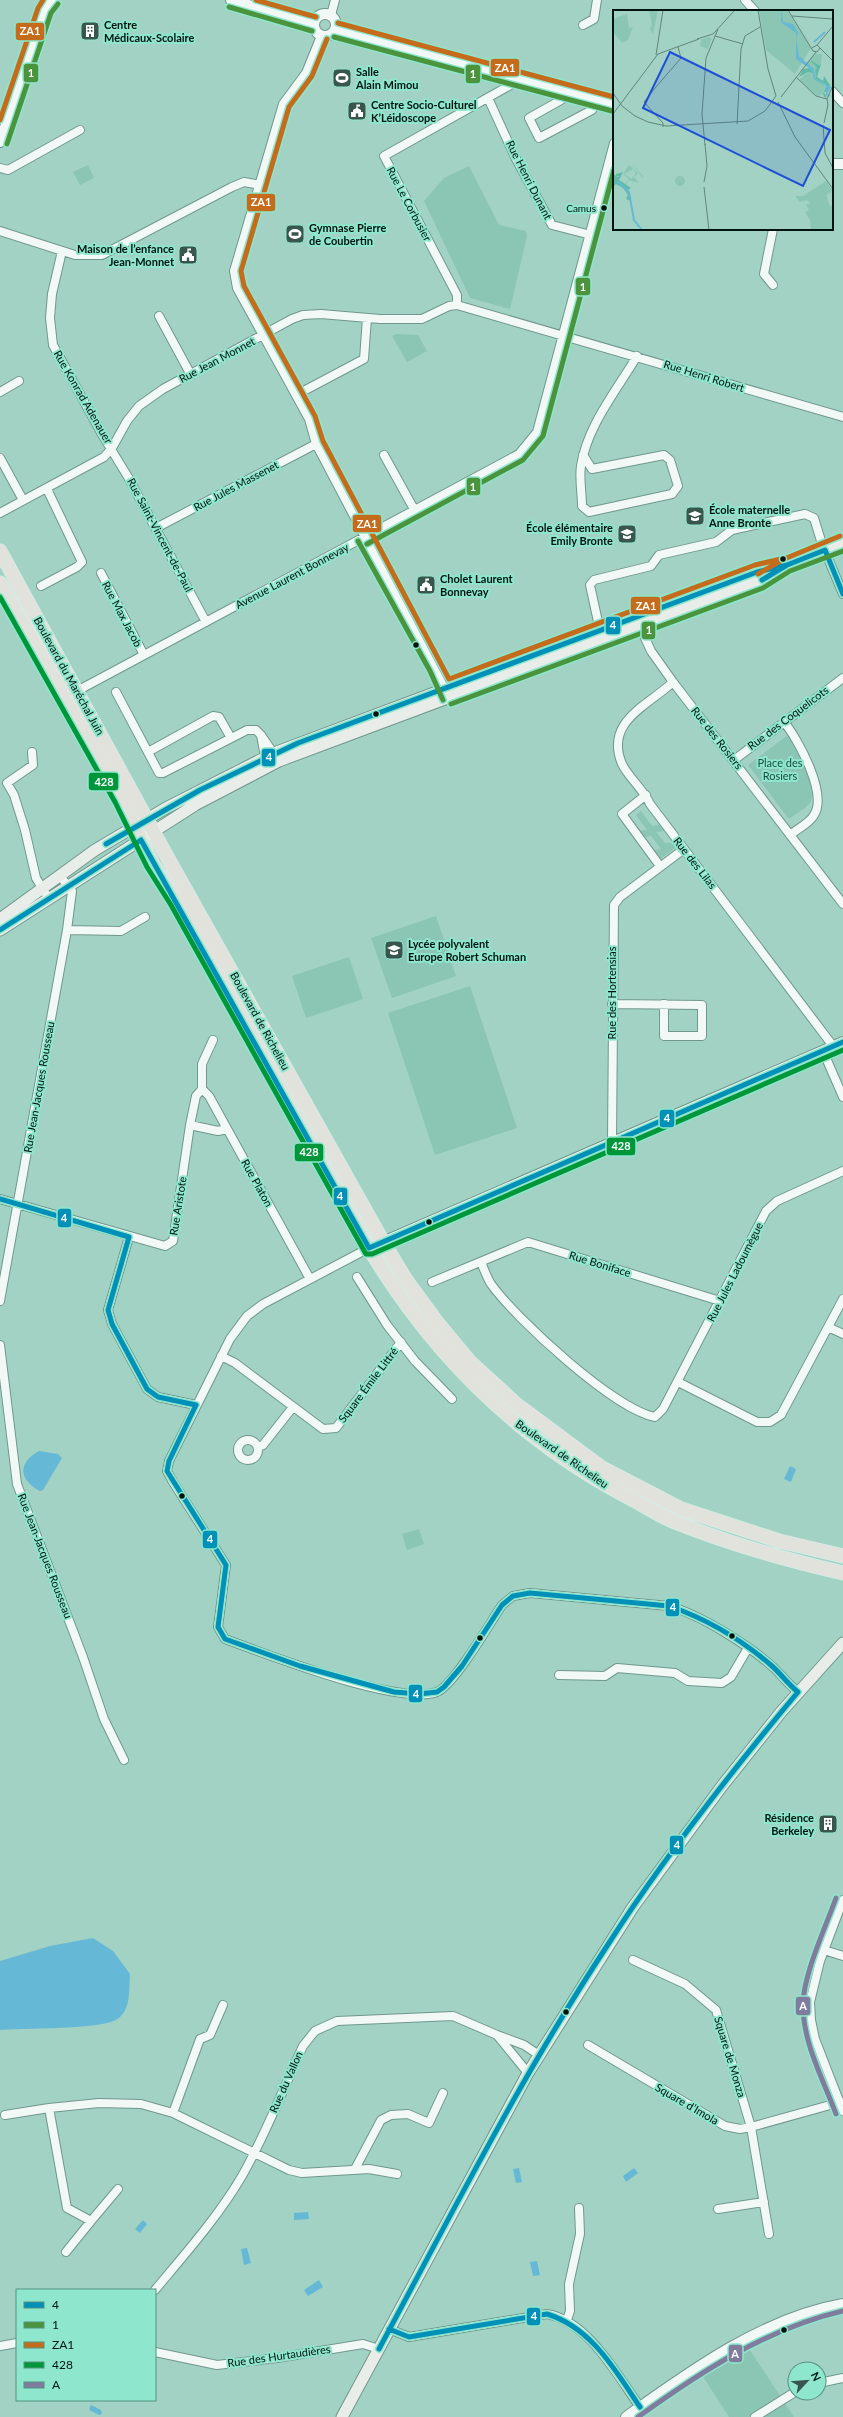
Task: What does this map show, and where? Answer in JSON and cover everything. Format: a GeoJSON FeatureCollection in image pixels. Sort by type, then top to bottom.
{"type":"FeatureCollection","features":[{"type":"Feature","properties":{"kind":"main road"},"geometry":{"type":"LineString","coordinates":[[0,930],[195,805],[255,773],[301,752],[600,631],[757,572],[787,565],[843,543]]}},
{"type":"Feature","properties":{"kind":"main road","name":"Boulevard du Maréchal Juin"},"geometry":{"type":"LineString","coordinates":[[0,552],[138,802]]}},
{"type":"Feature","properties":{"kind":"main road"},"geometry":{"type":"LineString","coordinates":[[0,919],[95,850],[141,823],[270,755],[640,627],[761,581],[787,565]]}},
{"type":"Feature","properties":{"kind":"main road","name":"Boulevard du Maréchal Juin"},"geometry":{"type":"LineString","coordinates":[[0,583],[141,823]]}},
{"type":"Feature","properties":{"kind":"main road","name":"Boulevard de Richelieu"},"geometry":{"type":"LineString","coordinates":[[138,802],[141,823],[148,836],[383,1242],[406,1280],[470,1362],[516,1404],[602,1468],[681,1509],[779,1541],[843,1556]]}},
{"type":"Feature","properties":{"kind":"main road","name":"Boulevard de Richelieu"},"geometry":{"type":"LineString","coordinates":[[148,836],[148,854],[181,907],[369,1248],[401,1300],[428,1335],[461,1371],[502,1411],[594,1479],[674,1521],[774,1557],[843,1573]]}},
{"type":"Feature","properties":{"kind":"main road"},"geometry":{"type":"LineString","coordinates":[[342,2417],[528,2073],[633,1907],[722,1786],[798,1692],[843,1643]]}},
{"type":"Feature","properties":{"kind":"street"},"geometry":{"type":"LineString","coordinates":[[0,142],[45,10],[52,0]]}},
{"type":"Feature","properties":{"kind":"street"},"geometry":{"type":"LineString","coordinates":[[231,0],[314,24]]}},
{"type":"Feature","properties":{"kind":"street"},"geometry":{"type":"LineString","coordinates":[[331,15],[319,15],[314,24],[315,31],[321,36],[330,36],[336,30],[336,23],[331,15],[335,0]]}},
{"type":"Feature","properties":{"kind":"street"},"geometry":{"type":"LineString","coordinates":[[583,25],[594,19],[597,0]]}},
{"type":"Feature","properties":{"kind":"street"},"geometry":{"type":"LineString","coordinates":[[745,0],[754,10]]}},
{"type":"Feature","properties":{"kind":"street"},"geometry":{"type":"LineString","coordinates":[[336,30],[613,104]]}},
{"type":"Feature","properties":{"kind":"street"},"geometry":{"type":"LineString","coordinates":[[321,36],[306,73],[284,104],[234,272],[237,288],[309,419],[316,444],[364,538],[447,693]]}},
{"type":"Feature","properties":{"kind":"street","name":"Rue Le Corbusier"},"geometry":{"type":"LineString","coordinates":[[457,305],[457,295],[384,156],[514,83],[516,78]]}},
{"type":"Feature","properties":{"kind":"street"},"geometry":{"type":"LineString","coordinates":[[566,92],[561,100],[529,118],[539,138],[592,110],[598,100]]}},
{"type":"Feature","properties":{"kind":"street"},"geometry":{"type":"LineString","coordinates":[[833,92],[843,103]]}},
{"type":"Feature","properties":{"kind":"street","name":"Rue Henri Dunant"},"geometry":{"type":"LineString","coordinates":[[488,98],[515,157],[552,225],[591,235]]}},
{"type":"Feature","properties":{"kind":"street"},"geometry":{"type":"LineString","coordinates":[[0,168],[8,170],[80,130]]}},
{"type":"Feature","properties":{"kind":"street","name":"Avenue Laurent Bonnevay"},"geometry":{"type":"LineString","coordinates":[[77,691],[519,454],[531,442],[537,432],[565,335],[613,147]]}},
{"type":"Feature","properties":{"kind":"street"},"geometry":{"type":"LineString","coordinates":[[0,231],[75,255],[102,255],[232,187],[244,182],[261,185]]}},
{"type":"Feature","properties":{"kind":"street"},"geometry":{"type":"LineString","coordinates":[[773,230],[764,274],[773,285]]}},
{"type":"Feature","properties":{"kind":"street","name":"Rue Konrad Adenauer"},"geometry":{"type":"LineString","coordinates":[[62,251],[52,294],[50,318],[54,345],[103,436],[112,448]]}},
{"type":"Feature","properties":{"kind":"street"},"geometry":{"type":"LineString","coordinates":[[457,305],[565,335]]}},
{"type":"Feature","properties":{"kind":"street","name":"Rue Jean Monnet"},"geometry":{"type":"LineString","coordinates":[[0,513],[104,457],[112,448],[127,421],[139,406],[191,375],[304,315],[321,314],[367,318],[422,319],[449,306],[457,305]]}},
{"type":"Feature","properties":{"kind":"street"},"geometry":{"type":"LineString","coordinates":[[159,316],[191,375]]}},
{"type":"Feature","properties":{"kind":"street"},"geometry":{"type":"LineString","coordinates":[[296,395],[364,359],[367,318]]}},
{"type":"Feature","properties":{"kind":"street","name":"Rue Henri Robert"},"geometry":{"type":"LineString","coordinates":[[565,335],[843,418]]}},
{"type":"Feature","properties":{"kind":"street"},"geometry":{"type":"LineString","coordinates":[[584,455],[592,469],[664,455],[670,460],[678,486],[672,494],[589,512],[582,506],[581,467],[584,455],[597,424],[637,356]]}},
{"type":"Feature","properties":{"kind":"street"},"geometry":{"type":"LineString","coordinates":[[0,392],[19,381]]}},
{"type":"Feature","properties":{"kind":"street","name":"Rue Jules Massenet"},"geometry":{"type":"LineString","coordinates":[[156,528],[316,444]]}},
{"type":"Feature","properties":{"kind":"street","name":"Rue Saint-Vincent-de-Paul"},"geometry":{"type":"LineString","coordinates":[[112,448],[206,622]]}},
{"type":"Feature","properties":{"kind":"street"},"geometry":{"type":"LineString","coordinates":[[384,455],[415,511]]}},
{"type":"Feature","properties":{"kind":"street"},"geometry":{"type":"LineString","coordinates":[[0,458],[23,500]]}},
{"type":"Feature","properties":{"kind":"street"},"geometry":{"type":"LineString","coordinates":[[41,586],[77,567],[82,562],[47,489]]}},
{"type":"Feature","properties":{"kind":"street"},"geometry":{"type":"LineString","coordinates":[[600,631],[590,585],[594,580],[651,566],[659,554],[716,542],[732,530],[805,514],[814,518],[843,594]]}},
{"type":"Feature","properties":{"kind":"street","name":"Rue Max Jacob"},"geometry":{"type":"LineString","coordinates":[[101,573],[144,655]]}},
{"type":"Feature","properties":{"kind":"street","name":"Rue des Rosiers"},"geometry":{"type":"LineString","coordinates":[[640,627],[651,651],[673,682],[843,904]]}},
{"type":"Feature","properties":{"kind":"street","name":"Rue des Coquelicots"},"geometry":{"type":"LineString","coordinates":[[734,760],[843,678]]}},
{"type":"Feature","properties":{"kind":"street","name":"Rue des Lilas"},"geometry":{"type":"LineString","coordinates":[[673,682],[636,709],[626,720],[620,735],[619,748],[623,764],[646,795],[650,804],[833,1046]]}},
{"type":"Feature","properties":{"kind":"street"},"geometry":{"type":"LineString","coordinates":[[116,692],[159,773],[163,773],[247,730],[256,730],[261,734],[270,755],[276,756],[260,766],[255,773]]}},
{"type":"Feature","properties":{"kind":"street"},"geometry":{"type":"LineString","coordinates":[[148,752],[213,716],[219,717],[231,738]]}},
{"type":"Feature","properties":{"kind":"street"},"geometry":{"type":"LineString","coordinates":[[784,722],[803,754],[818,797],[814,816],[790,835]]}},
{"type":"Feature","properties":{"kind":"street"},"geometry":{"type":"LineString","coordinates":[[32,752],[33,765],[4,782],[14,795],[25,830],[36,878],[49,899]]}},
{"type":"Feature","properties":{"kind":"street"},"geometry":{"type":"LineString","coordinates":[[646,795],[622,814],[660,866]]}},
{"type":"Feature","properties":{"kind":"street","name":"Rue des Hortensias"},"geometry":{"type":"LineString","coordinates":[[612,1141],[614,905],[620,898],[660,866],[684,849]]}},
{"type":"Feature","properties":{"kind":"street"},"geometry":{"type":"LineString","coordinates":[[60,876],[68,886]]}},
{"type":"Feature","properties":{"kind":"street","name":"Rue Jean-Jacques Rousseau"},"geometry":{"type":"LineString","coordinates":[[0,1301],[67,930],[72,891],[68,886]]}},
{"type":"Feature","properties":{"kind":"street"},"geometry":{"type":"LineString","coordinates":[[67,930],[121,931],[145,917]]}},
{"type":"Feature","properties":{"kind":"street"},"geometry":{"type":"LineString","coordinates":[[612,1004],[664,1004],[702,1005],[702,1036],[664,1036],[664,1004]]}},
{"type":"Feature","properties":{"kind":"street","name":"Rue Aristote"},"geometry":{"type":"LineString","coordinates":[[0,1199],[129,1237],[165,1246],[173,1241],[190,1125],[196,1096],[202,1089],[202,1064],[213,1040]]}},
{"type":"Feature","properties":{"kind":"street"},"geometry":{"type":"LineString","coordinates":[[798,1692],[773,1668],[748,1648],[686,1611],[669,1606],[530,1593],[513,1596],[502,1605],[450,1682],[436,1692],[418,1694],[390,1690],[319,1674],[226,1639],[218,1627],[226,1565],[167,1471],[174,1450],[230,1339],[247,1316],[263,1304],[369,1248],[612,1141],[843,1042]]}},
{"type":"Feature","properties":{"kind":"street"},"geometry":{"type":"LineString","coordinates":[[823,1051],[843,1097]]}},
{"type":"Feature","properties":{"kind":"street","name":"Rue Platon"},"geometry":{"type":"LineString","coordinates":[[202,1089],[209,1096],[310,1279]]}},
{"type":"Feature","properties":{"kind":"street"},"geometry":{"type":"LineString","coordinates":[[190,1125],[218,1131],[227,1129]]}},
{"type":"Feature","properties":{"kind":"street","name":"Rue Jules Ladoumègue"},"geometry":{"type":"LineString","coordinates":[[481,1262],[490,1283],[515,1312],[552,1348],[590,1379],[643,1415],[655,1417],[663,1409],[678,1382],[766,1211],[776,1201],[843,1171]]}},
{"type":"Feature","properties":{"kind":"street"},"geometry":{"type":"LineString","coordinates":[[129,1237],[108,1310],[112,1324],[147,1388],[158,1397],[196,1405]]}},
{"type":"Feature","properties":{"kind":"street","name":"Rue Boniface"},"geometry":{"type":"LineString","coordinates":[[432,1282],[528,1242],[720,1301]]}},
{"type":"Feature","properties":{"kind":"street","name":"Square Émile Littré"},"geometry":{"type":"LineString","coordinates":[[357,1277],[387,1325],[400,1342],[452,1399]]}},
{"type":"Feature","properties":{"kind":"street"},"geometry":{"type":"LineString","coordinates":[[678,1382],[757,1422],[770,1422],[781,1415],[843,1299]]}},
{"type":"Feature","properties":{"kind":"street"},"geometry":{"type":"LineString","coordinates":[[828,1327],[843,1334]]}},
{"type":"Feature","properties":{"kind":"street","name":"Square Émile Littré"},"geometry":{"type":"LineString","coordinates":[[221,1356],[235,1363],[293,1408],[324,1429],[336,1428],[400,1342]]}},
{"type":"Feature","properties":{"kind":"street","name":"Rue Jean-Jacques Rousseau"},"geometry":{"type":"LineString","coordinates":[[0,1344],[17,1484],[84,1658],[104,1719],[124,1760]]}},
{"type":"Feature","properties":{"kind":"street"},"geometry":{"type":"LineString","coordinates":[[258,1447],[263,1445],[293,1408]]}},
{"type":"Feature","properties":{"kind":"street"},"geometry":{"type":"LineString","coordinates":[[558,1675],[605,1676],[617,1668],[675,1673],[688,1681],[722,1683],[730,1677],[748,1648]]}},
{"type":"Feature","properties":{"kind":"street"},"geometry":{"type":"LineString","coordinates":[[843,1900],[824,1950],[810,2002],[811,2020],[820,2055],[841,2102],[843,2111]]}},
{"type":"Feature","properties":{"kind":"street"},"geometry":{"type":"LineString","coordinates":[[824,1950],[843,1956]]}},
{"type":"Feature","properties":{"kind":"street","name":"Square de Monza"},"geometry":{"type":"LineString","coordinates":[[633,1960],[685,1984],[716,2010],[751,2127],[769,2234]]}},
{"type":"Feature","properties":{"kind":"street"},"geometry":{"type":"LineString","coordinates":[[173,2113],[200,2039],[210,2035],[223,2005]]}},
{"type":"Feature","properties":{"kind":"street","name":"Rue du Vallon"},"geometry":{"type":"LineString","coordinates":[[156,2289],[222,2207],[254,2153],[303,2046],[308,2038],[324,2025],[337,2021],[453,2016],[524,2045],[539,2055]]}},
{"type":"Feature","properties":{"kind":"street","name":"Rue du Vallon"},"geometry":{"type":"LineString","coordinates":[[497,2035],[528,2073]]}},
{"type":"Feature","properties":{"kind":"street","name":"Square d’Imola"},"geometry":{"type":"LineString","coordinates":[[588,2045],[725,2126],[740,2129],[751,2127],[841,2102]]}},
{"type":"Feature","properties":{"kind":"street"},"geometry":{"type":"LineString","coordinates":[[355,2169],[381,2120],[391,2115],[408,2114],[429,2123],[443,2093]]}},
{"type":"Feature","properties":{"kind":"street"},"geometry":{"type":"LineString","coordinates":[[5,2115],[48,2108],[99,2103],[141,2104],[173,2113],[289,2170],[302,2173],[355,2169],[397,2174]]}},
{"type":"Feature","properties":{"kind":"street"},"geometry":{"type":"LineString","coordinates":[[48,2108],[67,2208],[91,2221]]}},
{"type":"Feature","properties":{"kind":"street"},"geometry":{"type":"LineString","coordinates":[[66,2252],[118,2189]]}},
{"type":"Feature","properties":{"kind":"street"},"geometry":{"type":"LineString","coordinates":[[718,2209],[764,2202]]}},
{"type":"Feature","properties":{"kind":"street"},"geometry":{"type":"LineString","coordinates":[[567,2320],[570,2311],[569,2284],[580,2234],[579,2208]]}},
{"type":"Feature","properties":{"kind":"street"},"geometry":{"type":"LineString","coordinates":[[626,2417],[722,2354],[758,2334],[789,2320],[843,2304]]}},
{"type":"Feature","properties":{"kind":"street"},"geometry":{"type":"LineString","coordinates":[[389,2329],[409,2337],[547,2314],[567,2320],[579,2328],[595,2346],[640,2407]]}},
{"type":"Feature","properties":{"kind":"street"},"geometry":{"type":"LineString","coordinates":[[0,2346],[16,2343]]}},
{"type":"Feature","properties":{"kind":"street","name":"Rue des Hurtaudières"},"geometry":{"type":"LineString","coordinates":[[156,2352],[217,2365],[269,2359],[363,2344],[379,2349]]}},
{"type":"Feature","properties":{"kind":"street"},"geometry":{"type":"LineString","coordinates":[[827,2381],[843,2378]]}},
{"type":"Feature","properties":{"kind":"street"},"geometry":{"type":"LineString","coordinates":[[755,2417],[787,2397]]}},
{"type":"Feature","properties":{"kind":"green space"},"geometry":{"type":"Polygon","coordinates":[[[88,165],[94,178],[80,185],[73,172],[88,165]]]}},
{"type":"Feature","properties":{"kind":"green space"},"geometry":{"type":"Polygon","coordinates":[[[469,166],[499,225],[526,231],[527,236],[510,309],[470,298],[424,201],[444,178],[469,166]]]}},
{"type":"Feature","properties":{"kind":"green space"},"geometry":{"type":"Polygon","coordinates":[[[397,334],[418,335],[427,351],[407,362],[392,336],[397,334]]]}},
{"type":"Feature","properties":{"kind":"green space","name":"Place des Rosiers"},"geometry":{"type":"Polygon","coordinates":[[[788,735],[806,770],[812,789],[812,798],[809,804],[789,819],[748,765],[788,735]]]}},
{"type":"Feature","properties":{"kind":"green space"},"geometry":{"type":"Polygon","coordinates":[[[641,811],[652,826],[660,825],[664,831],[656,832],[665,843],[674,843],[676,847],[660,859],[653,850],[661,849],[651,836],[643,837],[638,831],[647,830],[636,815],[641,811]]]}},
{"type":"Feature","properties":{"kind":"green space"},"geometry":{"type":"Polygon","coordinates":[[[436,916],[456,976],[392,998],[371,938],[436,916]]]}},
{"type":"Feature","properties":{"kind":"green space"},"geometry":{"type":"Polygon","coordinates":[[[349,957],[363,999],[306,1018],[292,976],[349,957]]]}},
{"type":"Feature","properties":{"kind":"green space"},"geometry":{"type":"Polygon","coordinates":[[[470,986],[517,1128],[435,1155],[388,1013],[470,986]]]}},
{"type":"Feature","properties":{"kind":"green space"},"geometry":{"type":"Polygon","coordinates":[[[419,1529],[424,1544],[407,1550],[402,1534],[419,1529]]]}},
{"type":"Feature","properties":{"kind":"green space"},"geometry":{"type":"Polygon","coordinates":[[[746,2344],[794,2417],[729,2417],[700,2372],[746,2344]]]}},
{"type":"Feature","properties":{"kind":"water"},"geometry":{"type":"Polygon","coordinates":[[[39,1451],[58,1454],[62,1458],[43,1490],[40,1491],[28,1482],[23,1471],[27,1461],[39,1451]]]}},
{"type":"Feature","properties":{"kind":"water"},"geometry":{"type":"Polygon","coordinates":[[[790,1466],[796,1469],[791,1482],[784,1479],[790,1466]]]}},
{"type":"Feature","properties":{"kind":"water"},"geometry":{"type":"Polygon","coordinates":[[[93,1938],[113,1951],[130,1974],[126,2009],[119,2018],[111,2022],[81,2027],[0,2030],[0,1961],[50,1946],[93,1938]]]}},
{"type":"Feature","properties":{"kind":"water"},"geometry":{"type":"Polygon","coordinates":[[[519,2168],[522,2182],[516,2183],[513,2169],[519,2168]]]}},
{"type":"Feature","properties":{"kind":"water"},"geometry":{"type":"Polygon","coordinates":[[[634,2168],[638,2173],[626,2182],[623,2176],[634,2168]]]}},
{"type":"Feature","properties":{"kind":"water"},"geometry":{"type":"Polygon","coordinates":[[[308,2212],[309,2219],[294,2220],[294,2213],[308,2212]]]}},
{"type":"Feature","properties":{"kind":"water"},"geometry":{"type":"Polygon","coordinates":[[[143,2220],[147,2224],[140,2233],[135,2229],[143,2220]]]}},
{"type":"Feature","properties":{"kind":"water"},"geometry":{"type":"Polygon","coordinates":[[[247,2248],[251,2263],[244,2265],[241,2249],[247,2248]]]}},
{"type":"Feature","properties":{"kind":"water"},"geometry":{"type":"Polygon","coordinates":[[[537,2261],[540,2275],[533,2276],[530,2262],[537,2261]]]}},
{"type":"Feature","properties":{"kind":"water"},"geometry":{"type":"Polygon","coordinates":[[[319,2280],[323,2287],[308,2296],[304,2290],[319,2280]]]}},
{"type":"Feature","properties":{"kind":"water"},"geometry":{"type":"Polygon","coordinates":[[[91,2405],[101,2410],[102,2414],[99,2415],[89,2410],[91,2405]]]}},
{"type":"Feature","properties":{"kind":"transit line","name":"ZA1"},"geometry":{"type":"LineString","coordinates":[[0,120],[38,8],[43,0]]}},
{"type":"Feature","properties":{"kind":"transit line","name":"ZA1"},"geometry":{"type":"LineString","coordinates":[[256,0],[316,17]]}},
{"type":"Feature","properties":{"kind":"transit line","name":"1"},"geometry":{"type":"LineString","coordinates":[[7,144],[51,13],[58,4]]}},
{"type":"Feature","properties":{"kind":"transit line","name":"1"},"geometry":{"type":"LineString","coordinates":[[229,7],[312,31]]}},
{"type":"Feature","properties":{"kind":"transit line","name":"ZA1"},"geometry":{"type":"LineString","coordinates":[[338,23],[613,97]]}},
{"type":"Feature","properties":{"kind":"transit line","name":"1"},"geometry":{"type":"LineString","coordinates":[[334,37],[612,111]]}},
{"type":"Feature","properties":{"kind":"transit line","name":"ZA1"},"geometry":{"type":"LineString","coordinates":[[327,39],[312,76],[289,107],[241,271],[244,286],[315,416],[323,441],[449,679],[755,565],[785,558]]}},
{"type":"Feature","properties":{"kind":"transit line","name":"1"},"geometry":{"type":"LineString","coordinates":[[367,544],[523,460],[543,436],[613,174]]}},
{"type":"Feature","properties":{"kind":"transit line","name":"ZA1"},"geometry":{"type":"LineString","coordinates":[[758,574],[784,559],[840,536]]}},
{"type":"Feature","properties":{"kind":"transit line","name":"1"},"geometry":{"type":"LineString","coordinates":[[358,541],[430,671],[443,700]]}},
{"type":"Feature","properties":{"kind":"transit line","name":"4"},"geometry":{"type":"LineString","coordinates":[[762,580],[787,565],[825,550],[843,594]]}},
{"type":"Feature","properties":{"kind":"transit line","name":"1"},"geometry":{"type":"LineString","coordinates":[[451,704],[763,588],[790,571],[843,551]]}},
{"type":"Feature","properties":{"kind":"transit line","name":"4"},"geometry":{"type":"LineString","coordinates":[[106,844],[200,790],[298,743],[757,572],[787,565]]}},
{"type":"Feature","properties":{"kind":"transit line","name":"428"},"geometry":{"type":"LineString","coordinates":[[0,597],[115,802],[147,867],[171,905],[366,1254],[372,1254],[843,1050]]}},
{"type":"Feature","properties":{"kind":"transit line","name":"4"},"geometry":{"type":"LineString","coordinates":[[0,930],[141,840],[369,1248],[843,1042]]}},
{"type":"Feature","properties":{"kind":"transit line","name":"4"},"geometry":{"type":"LineString","coordinates":[[0,1199],[129,1237]]}},
{"type":"Feature","properties":{"kind":"transit line","name":"4"},"geometry":{"type":"LineString","coordinates":[[129,1237],[108,1310],[112,1324],[147,1389],[158,1397],[196,1405]]}},
{"type":"Feature","properties":{"kind":"transit line","name":"4"},"geometry":{"type":"LineString","coordinates":[[196,1405],[169,1461],[167,1471],[226,1565],[218,1627],[225,1639],[300,1666],[394,1692],[419,1694],[437,1692],[444,1687],[462,1666],[502,1605],[513,1596],[530,1593],[669,1606],[683,1611],[724,1631],[749,1647],[772,1666],[798,1692]]}},
{"type":"Feature","properties":{"kind":"transit line","name":"4"},"geometry":{"type":"LineString","coordinates":[[379,2349],[488,2145],[576,1995],[651,1880],[747,1753],[798,1692]]}},
{"type":"Feature","properties":{"kind":"transit line","name":"A"},"geometry":{"type":"LineString","coordinates":[[836,1898],[811,1964],[804,1991],[803,2003],[806,2031],[814,2060],[836,2114]]}},
{"type":"Feature","properties":{"kind":"transit line","name":"A"},"geometry":{"type":"LineString","coordinates":[[638,2417],[711,2368],[761,2340],[815,2319],[843,2311]]}},
{"type":"Feature","properties":{"kind":"transit line","name":"4"},"geometry":{"type":"LineString","coordinates":[[389,2329],[409,2337],[547,2314],[563,2320],[590,2340],[611,2365],[640,2407]]}},
{"type":"Feature","properties":{"kind":"place","name":"Centre Médicaux-Scolaire"},"geometry":{"type":"Point","coordinates":[90,31]}},
{"type":"Feature","properties":{"kind":"place","name":"Salle Alain Mimou"},"geometry":{"type":"Point","coordinates":[342,78]}},
{"type":"Feature","properties":{"kind":"place","name":"Centre Socio-Culturel K’Léidoscope"},"geometry":{"type":"Point","coordinates":[357,111]}},
{"type":"Feature","properties":{"kind":"place","name":"Camus"},"geometry":{"type":"Point","coordinates":[604,208]}},
{"type":"Feature","properties":{"kind":"place","name":"Gymnase Pierre de Coubertin"},"geometry":{"type":"Point","coordinates":[295,234]}},
{"type":"Feature","properties":{"kind":"place","name":"Maison de l’enfance Jean-Monnet"},"geometry":{"type":"Point","coordinates":[188,255]}},
{"type":"Feature","properties":{"kind":"place","name":"École maternelle Anne Bronte"},"geometry":{"type":"Point","coordinates":[695,516]}},
{"type":"Feature","properties":{"kind":"place","name":"École élémentaire Emily Bronte"},"geometry":{"type":"Point","coordinates":[627,534]}},
{"type":"Feature","properties":{"kind":"place","name":"Cholet Laurent Bonnevay"},"geometry":{"type":"Point","coordinates":[426,585]}},
{"type":"Feature","properties":{"kind":"place","name":"Lycée polyvalent Europe Robert Schuman"},"geometry":{"type":"Point","coordinates":[394,950]}},
{"type":"Feature","properties":{"kind":"place","name":"Résidence Berkeley"},"geometry":{"type":"Point","coordinates":[828,1824]}}]}
